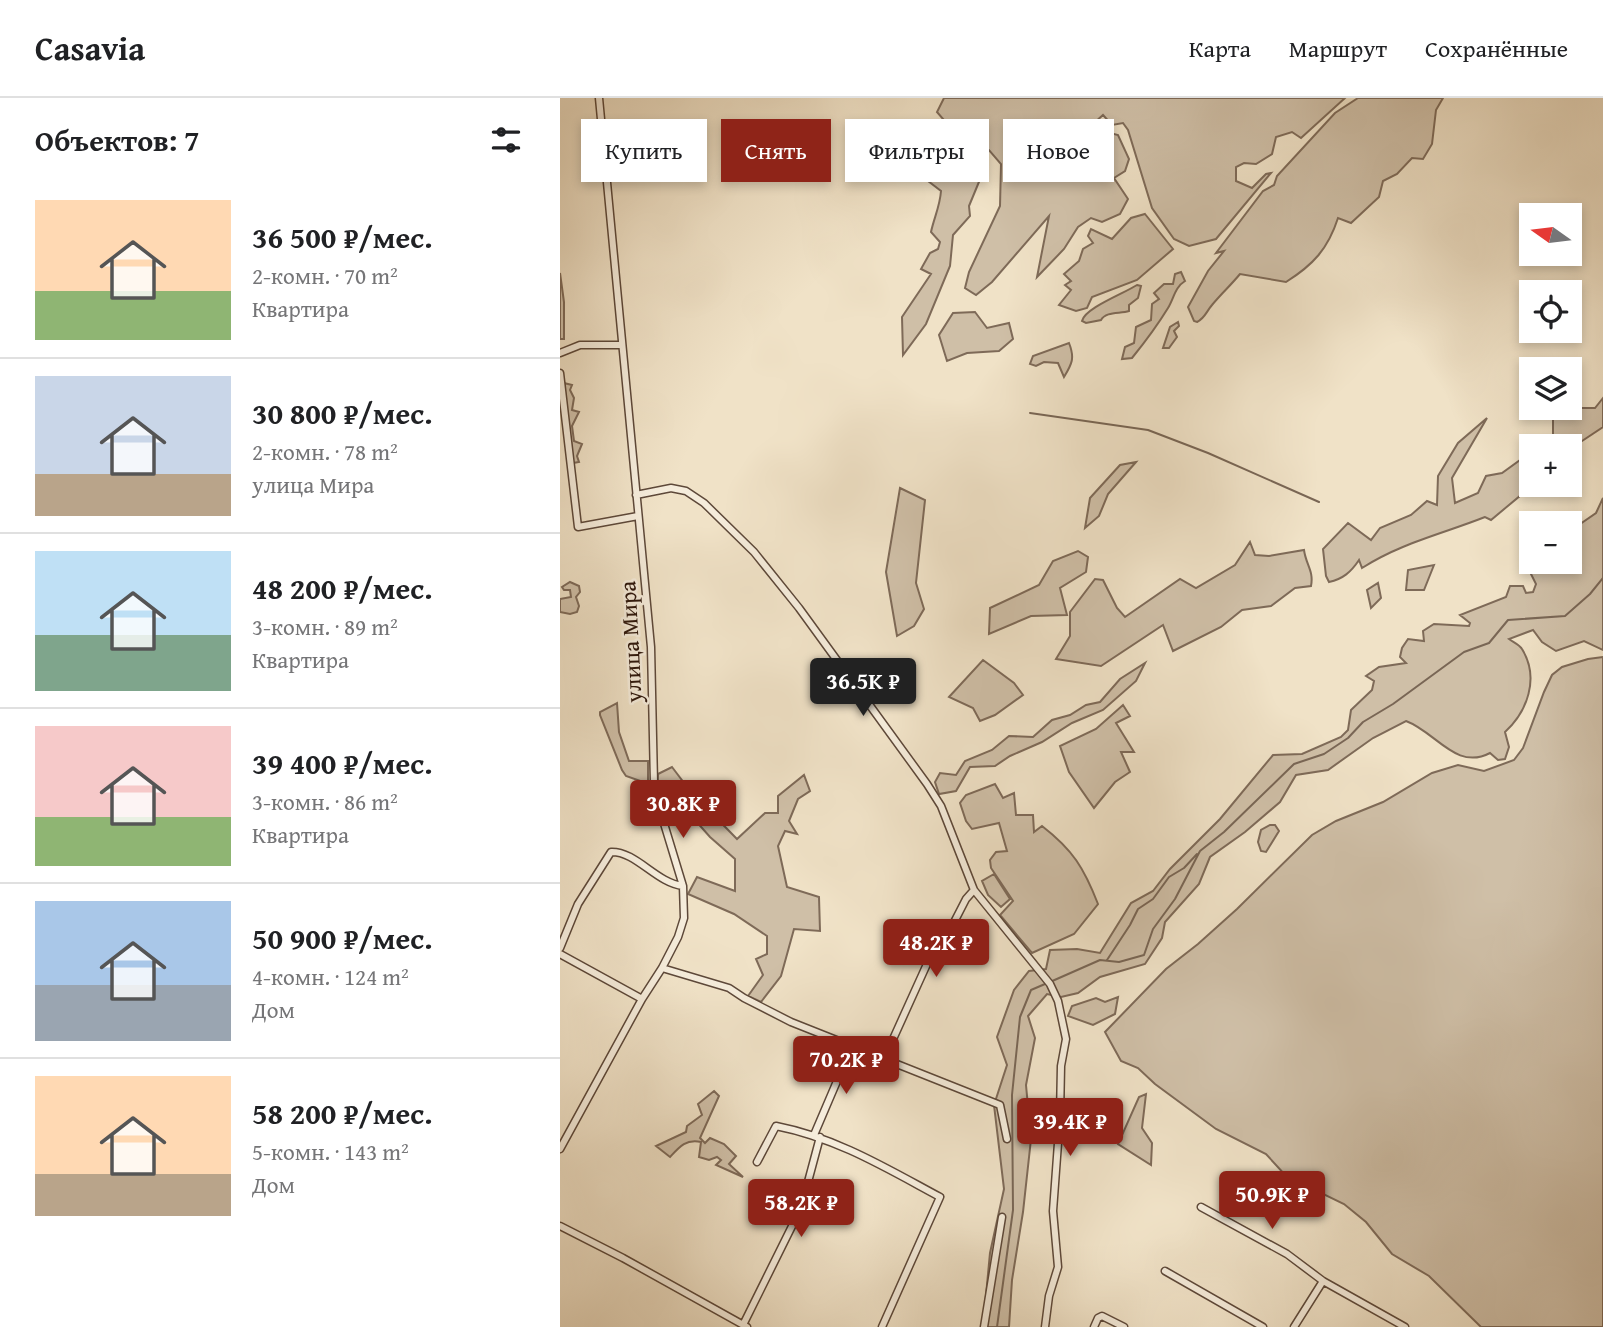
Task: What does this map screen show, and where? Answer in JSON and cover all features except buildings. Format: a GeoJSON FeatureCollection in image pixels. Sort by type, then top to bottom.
{"type":"FeatureCollection","features":[{"type":"Feature","properties":{"kind":"street","name":"улица Мира"},"geometry":{"type":"LineString","coordinates":[[560,1149],[642,999],[662,968],[678,937],[684,918],[683,886],[655,791],[652,647],[599,98]]}},
{"type":"Feature","properties":{"kind":"street"},"geometry":{"type":"LineString","coordinates":[[560,353],[580,345],[621,345]]}},
{"type":"Feature","properties":{"kind":"street"},"geometry":{"type":"LineString","coordinates":[[560,373],[578,527],[638,516]]}},
{"type":"Feature","properties":{"kind":"street"},"geometry":{"type":"LineString","coordinates":[[636,495],[671,488],[686,491],[704,503],[754,552],[883,720],[941,806],[974,890],[1048,982],[1058,1001],[1066,1039],[1061,1066],[1053,1211],[1058,1267],[1049,1296],[1045,1327]]}},
{"type":"Feature","properties":{"kind":"street"},"geometry":{"type":"LineString","coordinates":[[560,947],[578,904],[611,852],[628,857],[666,882],[683,886]]}},
{"type":"Feature","properties":{"kind":"street"},"geometry":{"type":"LineString","coordinates":[[884,1059],[927,964],[974,890]]}},
{"type":"Feature","properties":{"kind":"street"},"geometry":{"type":"LineString","coordinates":[[560,954],[642,999]]}},
{"type":"Feature","properties":{"kind":"street"},"geometry":{"type":"LineString","coordinates":[[662,968],[729,988],[791,1022],[1000,1105],[1007,1139]]}},
{"type":"Feature","properties":{"kind":"street"},"geometry":{"type":"LineString","coordinates":[[560,1226],[745,1326],[801,1208],[817,1136],[852,1046]]}},
{"type":"Feature","properties":{"kind":"street"},"geometry":{"type":"LineString","coordinates":[[757,1161],[776,1126],[841,1144],[940,1197],[882,1327]]}},
{"type":"Feature","properties":{"kind":"street"},"geometry":{"type":"LineString","coordinates":[[1201,1207],[1287,1254],[1323,1281],[1405,1327]]}},
{"type":"Feature","properties":{"kind":"street"},"geometry":{"type":"LineString","coordinates":[[984,1327],[1002,1217]]}},
{"type":"Feature","properties":{"kind":"street"},"geometry":{"type":"LineString","coordinates":[[1165,1271],[1263,1327]]}},
{"type":"Feature","properties":{"kind":"street"},"geometry":{"type":"LineString","coordinates":[[1294,1327],[1323,1281]]}},
{"type":"Feature","properties":{"kind":"street"},"geometry":{"type":"LineString","coordinates":[[1094,1327],[1098,1318],[1105,1316],[1124,1327]]}},
{"type":"Feature","properties":{"kind":"shaded area"},"geometry":{"type":"Polygon","coordinates":[[[944,98],[1345,98],[1301,138],[1292,132],[1276,137],[1272,154],[1256,164],[1244,163],[1236,167],[1236,181],[1252,188],[1266,174],[1271,173],[1216,239],[1189,246],[1174,239],[1152,208],[1128,130],[1123,123],[1114,125],[1114,119],[1107,119],[1103,115],[1099,119],[1003,119],[1003,182],[1114,182],[1114,178],[1128,199],[1120,214],[1102,222],[1091,218],[1078,227],[1064,249],[1037,277],[1049,216],[992,282],[976,295],[965,288],[969,272],[1000,206],[1001,164],[989,150],[989,119],[943,119],[937,112],[944,98]]]}},
{"type":"Feature","properties":{"kind":"shaded area"},"geometry":{"type":"Polygon","coordinates":[[[1358,98],[1443,98],[1436,110],[1432,144],[1423,159],[1412,158],[1397,174],[1383,181],[1379,197],[1351,223],[1338,218],[1324,247],[1296,276],[1286,282],[1240,274],[1202,319],[1194,321],[1188,307],[1208,271],[1224,251],[1216,253],[1263,191],[1274,185],[1277,176],[1335,113],[1358,98]]]}},
{"type":"Feature","properties":{"kind":"shaded area"},"geometry":{"type":"Polygon","coordinates":[[[1114,134],[1118,135],[1129,159],[1125,171],[1114,178],[1114,134]]]}},
{"type":"Feature","properties":{"kind":"shaded area"},"geometry":{"type":"Polygon","coordinates":[[[929,182],[979,182],[969,206],[970,216],[953,235],[950,266],[926,324],[903,355],[902,317],[931,274],[921,269],[930,253],[938,249],[940,242],[931,232],[941,191],[929,182]]]}},
{"type":"Feature","properties":{"kind":"shaded area"},"geometry":{"type":"Polygon","coordinates":[[[1145,214],[1173,249],[1137,280],[1092,297],[1087,308],[1076,311],[1059,305],[1071,290],[1065,285],[1071,281],[1064,274],[1079,261],[1083,249],[1093,243],[1088,236],[1091,229],[1112,239],[1131,218],[1145,214]]]}},
{"type":"Feature","properties":{"kind":"shaded area"},"geometry":{"type":"Polygon","coordinates":[[[1181,272],[1185,281],[1160,321],[1132,358],[1122,359],[1125,347],[1134,343],[1136,327],[1151,320],[1152,304],[1159,299],[1154,293],[1164,284],[1173,284],[1175,274],[1181,272]]]}},
{"type":"Feature","properties":{"kind":"shaded area"},"geometry":{"type":"Polygon","coordinates":[[[560,273],[564,302],[564,339],[560,339],[560,273]]]}},
{"type":"Feature","properties":{"kind":"shaded area"},"geometry":{"type":"Polygon","coordinates":[[[1137,285],[1141,286],[1138,298],[1129,305],[1129,311],[1110,314],[1101,320],[1086,323],[1082,321],[1097,306],[1137,285]]]}},
{"type":"Feature","properties":{"kind":"shaded area"},"geometry":{"type":"Polygon","coordinates":[[[975,312],[987,328],[1009,323],[1013,339],[999,351],[967,353],[947,361],[939,335],[953,313],[975,312]]]}},
{"type":"Feature","properties":{"kind":"shaded area"},"geometry":{"type":"Polygon","coordinates":[[[1178,322],[1179,326],[1174,331],[1177,337],[1169,348],[1163,348],[1170,327],[1178,322]]]}},
{"type":"Feature","properties":{"kind":"shaded area"},"geometry":{"type":"Polygon","coordinates":[[[1069,343],[1072,361],[1064,377],[1058,363],[1044,362],[1036,366],[1030,364],[1033,356],[1069,343]]]}},
{"type":"Feature","properties":{"kind":"shaded area"},"geometry":{"type":"Polygon","coordinates":[[[564,383],[572,385],[572,410],[579,412],[572,426],[574,441],[582,444],[577,456],[579,462],[573,463],[564,383]]]}},
{"type":"Feature","properties":{"kind":"shaded area"},"geometry":{"type":"Polygon","coordinates":[[[1603,398],[1603,427],[1582,441],[1582,434],[1553,434],[1553,420],[1582,420],[1582,408],[1595,408],[1603,398]]]}},
{"type":"Feature","properties":{"kind":"shaded area"},"geometry":{"type":"Polygon","coordinates":[[[1487,418],[1452,478],[1455,503],[1478,493],[1486,476],[1502,473],[1519,461],[1519,497],[1491,520],[1485,517],[1422,540],[1362,568],[1359,560],[1346,574],[1329,582],[1323,549],[1348,523],[1371,540],[1380,528],[1411,515],[1427,501],[1437,505],[1438,476],[1458,443],[1487,418]]]}},
{"type":"Feature","properties":{"kind":"shaded area"},"geometry":{"type":"Polygon","coordinates":[[[1136,462],[1108,494],[1099,516],[1085,528],[1090,498],[1120,465],[1136,462]]]}},
{"type":"Feature","properties":{"kind":"shaded area"},"geometry":{"type":"Polygon","coordinates":[[[900,488],[925,500],[916,583],[924,609],[914,626],[897,636],[886,572],[900,488]]]}},
{"type":"Feature","properties":{"kind":"shaded area"},"geometry":{"type":"Polygon","coordinates":[[[1603,498],[1603,650],[1584,641],[1556,651],[1542,642],[1533,630],[1509,639],[1522,649],[1530,671],[1530,683],[1525,705],[1505,732],[1509,747],[1505,759],[1498,760],[1490,753],[1478,757],[1456,754],[1406,721],[1373,738],[1328,770],[1296,775],[1280,802],[1210,857],[1199,884],[1165,922],[1162,938],[1145,964],[1100,977],[1078,993],[1061,997],[1047,994],[1028,1016],[1035,1038],[1026,1085],[1031,1139],[1012,1280],[1009,1327],[983,1327],[990,1253],[1004,1189],[994,1105],[1007,1065],[997,1037],[1014,990],[1029,971],[1046,969],[1050,950],[1077,949],[1100,953],[1131,903],[1153,891],[1170,869],[1220,819],[1273,755],[1302,754],[1341,737],[1348,730],[1351,710],[1372,690],[1374,681],[1366,676],[1379,667],[1406,663],[1400,657],[1408,639],[1424,641],[1423,631],[1434,624],[1469,626],[1470,623],[1460,615],[1506,597],[1510,586],[1523,586],[1526,593],[1533,592],[1536,584],[1531,574],[1582,574],[1582,523],[1596,513],[1603,498]]]}},
{"type":"Feature","properties":{"kind":"shaded area"},"geometry":{"type":"Polygon","coordinates":[[[1250,542],[1255,555],[1269,556],[1304,550],[1311,586],[1295,588],[1271,606],[1242,610],[1221,627],[1173,651],[1163,625],[1101,666],[1056,659],[1070,636],[1070,612],[1095,579],[1103,580],[1117,608],[1125,617],[1180,579],[1196,588],[1235,565],[1250,542]]]}},
{"type":"Feature","properties":{"kind":"shaded area"},"geometry":{"type":"Polygon","coordinates":[[[1078,551],[1088,557],[1086,572],[1060,588],[1067,615],[1031,616],[989,634],[990,608],[1039,585],[1053,561],[1078,551]]]}},
{"type":"Feature","properties":{"kind":"shaded area"},"geometry":{"type":"Polygon","coordinates":[[[1434,565],[1424,590],[1406,590],[1408,570],[1434,565]]]}},
{"type":"Feature","properties":{"kind":"shaded area"},"geometry":{"type":"Polygon","coordinates":[[[570,582],[579,586],[580,592],[576,597],[579,606],[577,612],[570,614],[560,612],[560,599],[571,597],[570,590],[564,590],[562,587],[570,582]]]}},
{"type":"Feature","properties":{"kind":"shaded area"},"geometry":{"type":"Polygon","coordinates":[[[1378,583],[1381,598],[1371,608],[1367,590],[1378,583]]]}},
{"type":"Feature","properties":{"kind":"shaded area"},"geometry":{"type":"Polygon","coordinates":[[[1603,657],[1603,1327],[1481,1327],[1429,1276],[1392,1254],[1366,1222],[1344,1204],[1286,1176],[1266,1154],[1216,1129],[1155,1084],[1138,1068],[1121,1061],[1105,1032],[1166,969],[1237,909],[1312,835],[1336,821],[1383,802],[1432,773],[1458,765],[1484,771],[1514,760],[1523,748],[1552,675],[1562,667],[1603,657]]]}},
{"type":"Feature","properties":{"kind":"shaded area"},"geometry":{"type":"Polygon","coordinates":[[[983,660],[1014,683],[1023,695],[995,715],[980,721],[973,708],[949,697],[983,660]]]}},
{"type":"Feature","properties":{"kind":"shaded area"},"geometry":{"type":"Polygon","coordinates":[[[1145,663],[1136,681],[1103,710],[1072,723],[995,766],[970,767],[956,791],[939,794],[935,782],[940,773],[956,775],[965,761],[992,750],[1009,736],[1033,737],[1052,720],[1070,715],[1086,705],[1100,702],[1120,679],[1145,663]]]}},
{"type":"Feature","properties":{"kind":"shaded area"},"geometry":{"type":"Polygon","coordinates":[[[617,703],[619,732],[629,761],[648,761],[646,783],[626,776],[600,715],[600,712],[617,703]]]}},
{"type":"Feature","properties":{"kind":"shaded area"},"geometry":{"type":"Polygon","coordinates":[[[1123,705],[1130,716],[1116,723],[1134,752],[1121,752],[1130,772],[1115,782],[1094,808],[1069,772],[1060,746],[1096,729],[1123,705]]]}},
{"type":"Feature","properties":{"kind":"shaded area"},"geometry":{"type":"Polygon","coordinates":[[[672,767],[691,792],[737,839],[765,813],[778,813],[778,796],[804,775],[810,791],[798,799],[789,821],[797,834],[785,831],[778,846],[787,887],[819,897],[820,931],[794,929],[781,976],[761,1002],[748,996],[763,975],[756,959],[767,954],[767,936],[734,914],[688,894],[697,877],[735,891],[735,859],[710,837],[672,794],[657,796],[658,774],[672,767]]]}},
{"type":"Feature","properties":{"kind":"shaded area"},"geometry":{"type":"Polygon","coordinates":[[[995,784],[1003,798],[1014,793],[1016,815],[1033,815],[1034,832],[1042,826],[1070,852],[1088,880],[1098,904],[1074,934],[1032,953],[1000,915],[1013,901],[991,868],[990,860],[996,852],[1007,851],[999,823],[972,829],[960,803],[966,795],[995,784]]]}},
{"type":"Feature","properties":{"kind":"shaded area"},"geometry":{"type":"Polygon","coordinates":[[[1275,825],[1279,831],[1266,852],[1261,851],[1258,842],[1261,830],[1275,825]]]}},
{"type":"Feature","properties":{"kind":"shaded area"},"geometry":{"type":"Polygon","coordinates":[[[994,874],[1010,899],[1001,907],[988,895],[982,881],[994,874]]]}},
{"type":"Feature","properties":{"kind":"shaded area"},"geometry":{"type":"Polygon","coordinates":[[[1118,997],[1115,1014],[1093,1025],[1068,1016],[1072,1006],[1096,998],[1105,1002],[1118,997]]]}},
{"type":"Feature","properties":{"kind":"shaded area"},"geometry":{"type":"Polygon","coordinates":[[[714,1091],[719,1096],[700,1138],[705,1143],[710,1138],[724,1144],[736,1156],[729,1164],[743,1177],[716,1165],[721,1160],[717,1157],[709,1160],[699,1157],[701,1142],[684,1144],[670,1157],[656,1146],[686,1132],[687,1126],[702,1115],[698,1104],[714,1091]]]}},
{"type":"Feature","properties":{"kind":"shaded area"},"geometry":{"type":"Polygon","coordinates":[[[1146,1094],[1142,1128],[1152,1143],[1151,1165],[1118,1144],[1139,1097],[1146,1094]]]}},
{"type":"Feature","properties":{"kind":"waterway"},"geometry":{"type":"LineString","coordinates":[[1030,413],[1148,430],[1319,502]]}},
{"type":"Feature","properties":{"kind":"waterway"},"geometry":{"type":"LineString","coordinates":[[1050,982],[1100,960],[1119,962],[1144,955],[1153,929],[1175,899],[1200,851],[1224,832],[1294,764],[1324,754],[1348,738],[1363,722],[1393,704],[1464,652],[1489,643],[1508,620],[1565,616],[1590,594],[1603,578]]}},
{"type":"Feature","properties":{"kind":"waterway"},"geometry":{"type":"LineString","coordinates":[[1107,960],[1138,909],[1153,899],[1169,877],[1184,868],[1197,854]]}},
{"type":"Feature","properties":{"kind":"waterway"},"geometry":{"type":"LineString","coordinates":[[997,1327],[1013,1210],[1012,1095],[1020,1017],[1031,990],[1045,984]]}}]}
